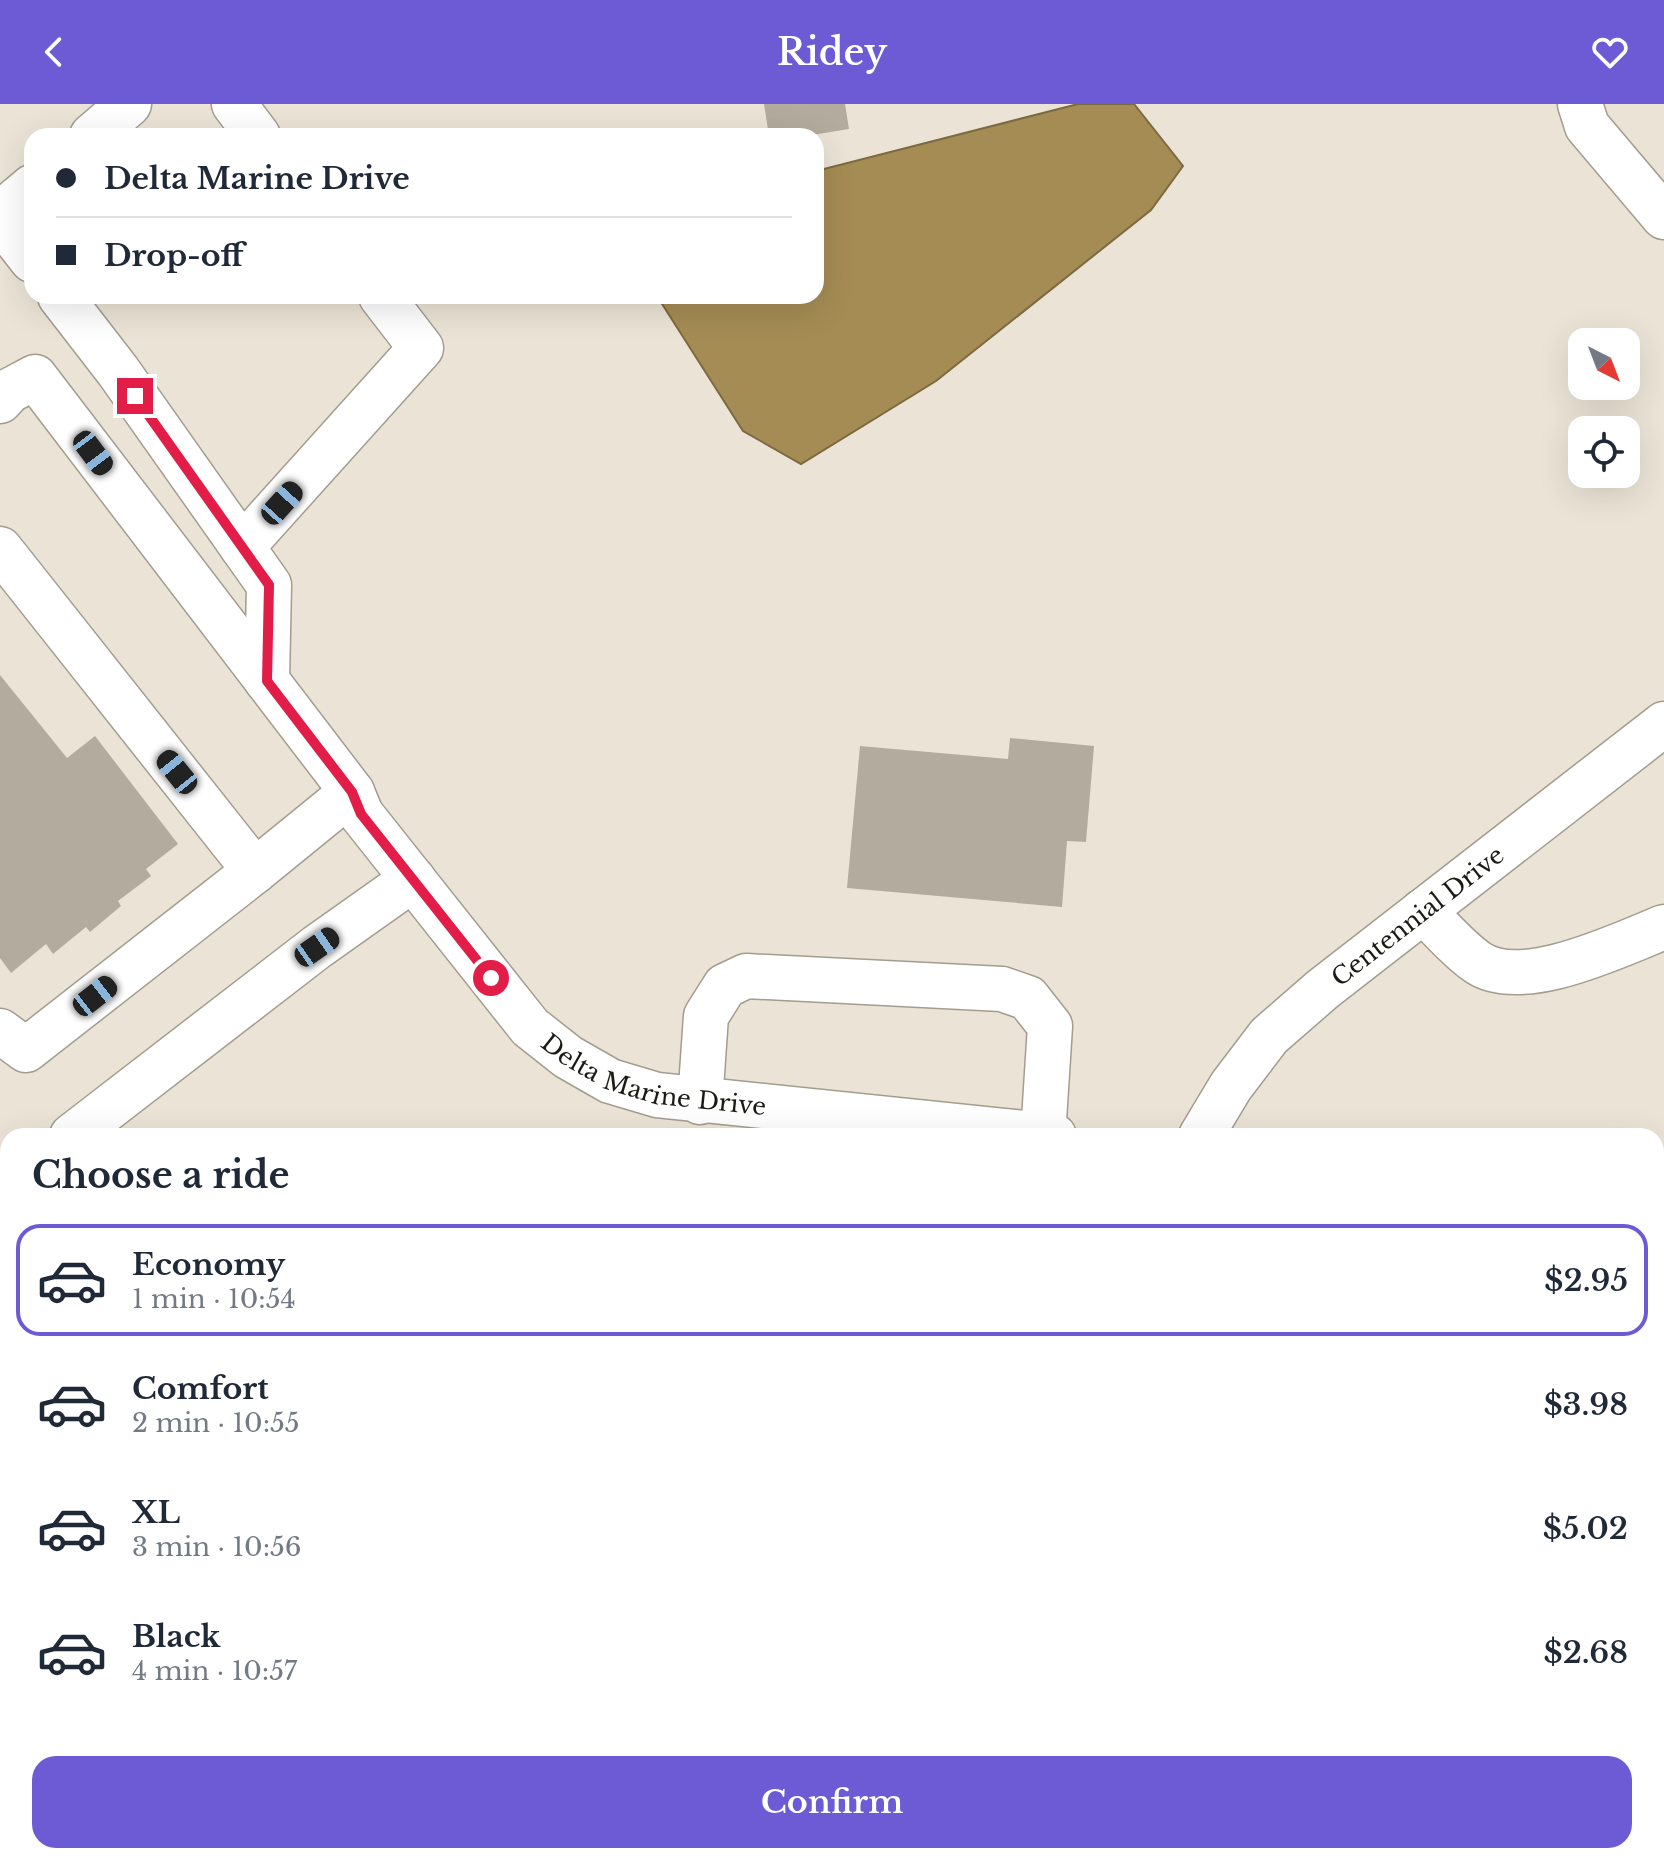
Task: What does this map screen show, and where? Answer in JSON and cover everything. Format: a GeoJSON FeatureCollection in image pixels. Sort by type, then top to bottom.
{"type":"FeatureCollection","features":[{"type":"Feature","properties":{"kind":"street"},"geometry":{"type":"LineString","coordinates":[[101,128],[129,104]]}},
{"type":"Feature","properties":{"kind":"street"},"geometry":{"type":"LineString","coordinates":[[234,104],[252,128]]}},
{"type":"Feature","properties":{"kind":"street"},"geometry":{"type":"LineString","coordinates":[[1580,104],[1587,126],[1664,217]]}},
{"type":"Feature","properties":{"kind":"street"},"geometry":{"type":"LineString","coordinates":[[24,194],[0,216],[24,249]]}},
{"type":"Feature","properties":{"kind":"street"},"geometry":{"type":"LineString","coordinates":[[66,304],[118,371],[269,585],[267,681]]}},
{"type":"Feature","properties":{"kind":"street"},"geometry":{"type":"LineString","coordinates":[[242,547],[421,348],[387,304]]}},
{"type":"Feature","properties":{"kind":"street","name":"Delta Marine Drive"},"geometry":{"type":"LineString","coordinates":[[0,401],[9,391],[35,377],[267,681],[413,879],[530,1027],[568,1057],[610,1081],[657,1095],[965,1128]]}},
{"type":"Feature","properties":{"kind":"street"},"geometry":{"type":"LineString","coordinates":[[0,549],[255,871]]}},
{"type":"Feature","properties":{"kind":"street","name":"Centennial Drive"},"geometry":{"type":"LineString","coordinates":[[1206,1128],[1231,1086],[1269,1036],[1323,989],[1664,724]]}},
{"type":"Feature","properties":{"kind":"street"},"geometry":{"type":"LineString","coordinates":[[0,1031],[26,1050],[255,871],[356,803]]}},
{"type":"Feature","properties":{"kind":"street"},"geometry":{"type":"LineString","coordinates":[[82,1128],[317,947],[413,879]]}},
{"type":"Feature","properties":{"kind":"street"},"geometry":{"type":"LineString","coordinates":[[1423,911],[1479,964],[1515,975],[1582,960],[1664,927]]}},
{"type":"Feature","properties":{"kind":"street"},"geometry":{"type":"LineString","coordinates":[[700,1102],[706,1016],[725,986],[746,976],[1002,989],[1028,998],[1050,1026],[1047,1128]]}},
{"type":"Feature","properties":{"kind":"shaded area"},"geometry":{"type":"Polygon","coordinates":[[[1078,104],[1134,104],[1183,166],[1151,210],[936,381],[801,464],[743,431],[662,304],[824,304],[824,169],[1078,104]]]}},
{"type":"Feature","properties":{"kind":"building"},"geometry":{"type":"Polygon","coordinates":[[[764,104],[845,104],[849,129],[824,133],[824,128],[768,128],[764,104]]]}},
{"type":"Feature","properties":{"kind":"building"},"geometry":{"type":"Polygon","coordinates":[[[0,675],[67,758],[95,736],[178,844],[146,869],[151,876],[118,901],[121,906],[90,932],[86,927],[53,954],[46,944],[11,973],[0,958],[0,675]]]}},
{"type":"Feature","properties":{"kind":"building"},"geometry":{"type":"Polygon","coordinates":[[[1010,738],[1094,746],[1086,842],[1067,841],[1062,907],[847,888],[860,746],[1008,759],[1010,738]]]}},
{"type":"Feature","properties":{"kind":"route"},"geometry":{"type":"LineString","coordinates":[[135,396],[269,585],[267,681],[352,792],[361,814],[491,978]]}}]}
